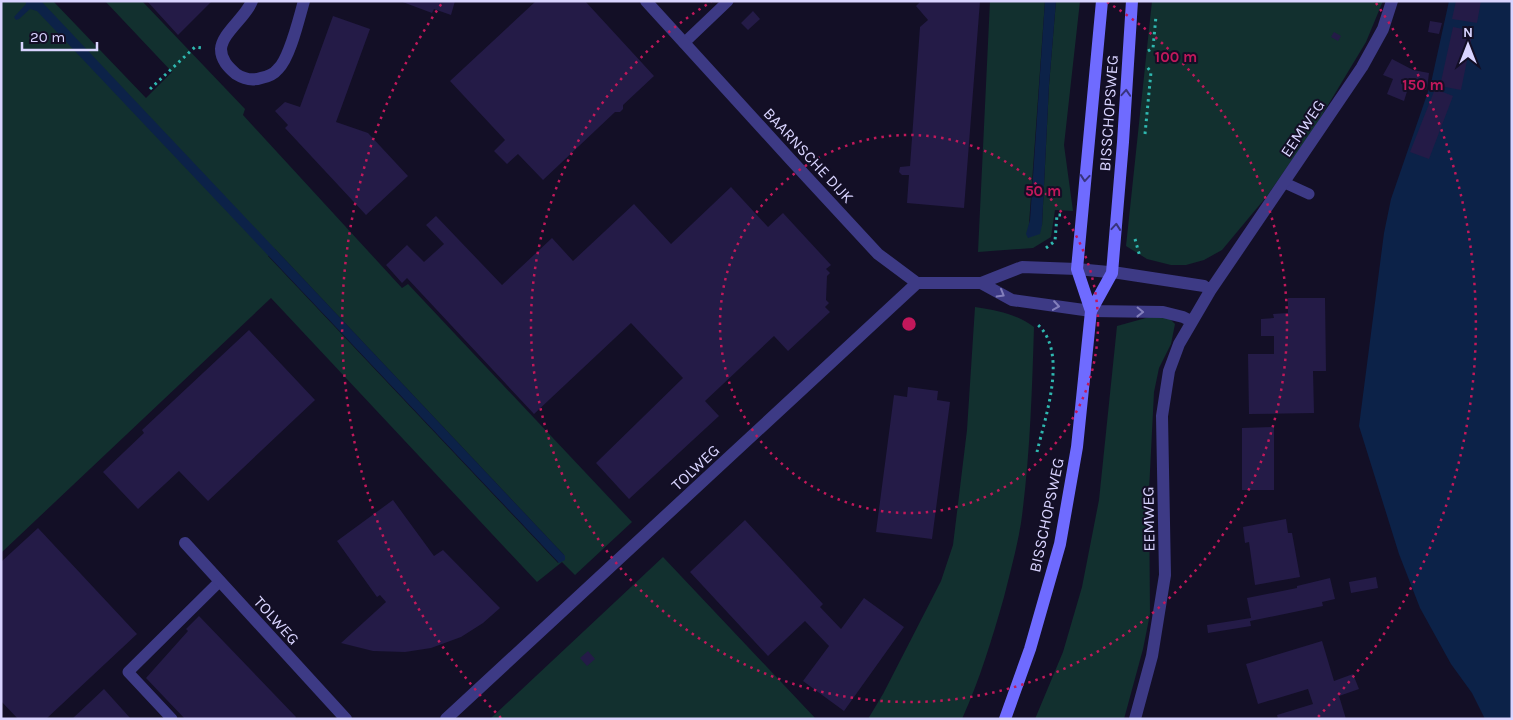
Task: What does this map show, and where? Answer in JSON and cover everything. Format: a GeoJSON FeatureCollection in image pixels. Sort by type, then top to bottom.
{"type":"FeatureCollection","features":[{"type":"Feature","properties":{"kind":"main road","name":"BISSCHOPSWEG"},"geometry":{"type":"LineString","coordinates":[[1091,311],[1077,269],[1102,1]]}},
{"type":"Feature","properties":{"kind":"main road","name":"BISSCHOPSWEG"},"geometry":{"type":"LineString","coordinates":[[1005,719],[1030,649],[1060,544],[1077,448],[1091,311],[1112,272],[1132,1]]}},
{"type":"Feature","properties":{"kind":"street"},"geometry":{"type":"LineString","coordinates":[[252,1],[249,10],[224,40],[221,48],[222,58],[228,67],[243,78],[256,80],[267,77],[278,69],[286,58],[304,1]]}},
{"type":"Feature","properties":{"kind":"street","name":"BAARNSCHE DIJK"},"geometry":{"type":"LineString","coordinates":[[646,1],[878,254],[917,283]]}},
{"type":"Feature","properties":{"kind":"street","name":"EEMWEG"},"geometry":{"type":"LineString","coordinates":[[1135,719],[1152,656],[1165,575],[1162,416],[1169,371],[1175,353],[1191,321],[1210,291],[1285,183],[1374,47],[1392,1]]}},
{"type":"Feature","properties":{"kind":"street"},"geometry":{"type":"LineString","coordinates":[[917,283],[982,283],[1022,268],[1077,269],[1112,272],[1204,286],[1210,291]]}},
{"type":"Feature","properties":{"kind":"street","name":"TOLWEG"},"geometry":{"type":"LineString","coordinates":[[446,719],[917,283]]}},
{"type":"Feature","properties":{"kind":"street"},"geometry":{"type":"LineString","coordinates":[[982,283],[1012,300],[1021,302],[1091,311],[1162,312],[1184,317],[1191,321]]}},
{"type":"Feature","properties":{"kind":"street","name":"TOLWEG"},"geometry":{"type":"LineString","coordinates":[[185,543],[346,719]]}},
{"type":"Feature","properties":{"kind":"lane"},"geometry":{"type":"LineString","coordinates":[[684,42],[728,1]]}},
{"type":"Feature","properties":{"kind":"lane"},"geometry":{"type":"LineString","coordinates":[[1285,183],[1309,194]]}},
{"type":"Feature","properties":{"kind":"lane"},"geometry":{"type":"LineString","coordinates":[[172,719],[128,672],[220,581]]}},
{"type":"Feature","properties":{"kind":"path"},"geometry":{"type":"LineString","coordinates":[[150,89],[195,47],[221,48]]}},
{"type":"Feature","properties":{"kind":"path"},"geometry":{"type":"LineString","coordinates":[[1134,236],[1146,277]]}},
{"type":"Feature","properties":{"kind":"path"},"geometry":{"type":"LineString","coordinates":[[1021,302],[1028,316],[1040,326],[1047,336],[1052,350],[1054,368],[1053,382],[1037,452]]}},
{"type":"Feature","properties":{"kind":"green space"},"geometry":{"type":"Polygon","coordinates":[[[1,1],[53,1],[146,98],[172,72],[105,1],[142,1],[245,109],[243,115],[402,288],[408,284],[632,522],[575,575],[562,562],[537,582],[271,298],[1,553],[1,1]],[[275,249],[268,256],[558,563],[564,555],[275,249]]]}},
{"type":"Feature","properties":{"kind":"green space"},"geometry":{"type":"Polygon","coordinates":[[[990,1],[1045,1],[1028,238],[1042,225],[1049,85],[1056,1],[1080,1],[1064,145],[1073,211],[1055,210],[1051,237],[1033,248],[978,252],[990,1]]]}},
{"type":"Feature","properties":{"kind":"green space"},"geometry":{"type":"Polygon","coordinates":[[[1152,1],[1383,1],[1366,42],[1316,125],[1267,196],[1222,250],[1204,260],[1186,265],[1171,265],[1147,259],[1126,246],[1152,1]]]}},
{"type":"Feature","properties":{"kind":"green space"},"geometry":{"type":"Polygon","coordinates":[[[975,307],[999,311],[1027,322],[1034,327],[1027,474],[1018,542],[1004,597],[985,659],[962,719],[868,719],[883,694],[941,581],[953,545],[967,430],[975,307]]]}},
{"type":"Feature","properties":{"kind":"green space"},"geometry":{"type":"Polygon","coordinates":[[[1153,316],[1167,316],[1175,324],[1171,344],[1159,368],[1154,392],[1149,491],[1150,614],[1143,649],[1124,719],[1035,719],[1063,652],[1082,587],[1099,500],[1117,326],[1153,316]]]}},
{"type":"Feature","properties":{"kind":"green space"},"geometry":{"type":"Polygon","coordinates":[[[663,557],[816,719],[490,719],[663,557]]]}},
{"type":"Feature","properties":{"kind":"water"},"geometry":{"type":"Polygon","coordinates":[[[26,1],[41,1],[565,556],[565,560],[559,563],[37,11],[30,9],[16,20],[14,17],[26,4],[26,1]]]}},
{"type":"Feature","properties":{"kind":"water"},"geometry":{"type":"Polygon","coordinates":[[[1045,1],[1056,1],[1049,85],[1042,225],[1040,234],[1028,238],[1026,234],[1030,220],[1045,1]]]}},
{"type":"Feature","properties":{"kind":"water"},"geometry":{"type":"Polygon","coordinates":[[[1449,1],[1512,1],[1512,719],[1485,719],[1472,693],[1451,664],[1420,608],[1399,554],[1359,426],[1384,233],[1391,199],[1431,83],[1449,1]]]}},
{"type":"Feature","properties":{"kind":"building"},"geometry":{"type":"Polygon","coordinates":[[[147,1],[212,1],[178,35],[147,1]]]}},
{"type":"Feature","properties":{"kind":"building"},"geometry":{"type":"Polygon","coordinates":[[[400,1],[455,1],[451,15],[434,9],[432,13],[400,1]]]}},
{"type":"Feature","properties":{"kind":"building"},"geometry":{"type":"Polygon","coordinates":[[[536,1],[585,1],[654,76],[623,105],[623,109],[620,112],[615,112],[543,180],[518,154],[507,164],[494,151],[505,140],[450,81],[536,1]]]}},
{"type":"Feature","properties":{"kind":"building"},"geometry":{"type":"Polygon","coordinates":[[[921,1],[980,1],[964,208],[907,203],[909,175],[902,175],[899,172],[900,167],[910,166],[920,27],[928,20],[916,6],[921,1]]]}},
{"type":"Feature","properties":{"kind":"building"},"geometry":{"type":"Polygon","coordinates":[[[1456,1],[1481,1],[1477,23],[1452,19],[1456,1]]]}},
{"type":"Feature","properties":{"kind":"building"},"geometry":{"type":"Polygon","coordinates":[[[753,11],[760,19],[748,30],[741,23],[753,11]]]}},
{"type":"Feature","properties":{"kind":"building"},"geometry":{"type":"Polygon","coordinates":[[[333,16],[370,29],[336,122],[368,133],[408,176],[366,215],[285,128],[288,125],[275,111],[285,102],[300,107],[333,16]]]}},
{"type":"Feature","properties":{"kind":"building"},"geometry":{"type":"Polygon","coordinates":[[[1430,21],[1442,23],[1439,34],[1428,32],[1430,21]]]}},
{"type":"Feature","properties":{"kind":"building"},"geometry":{"type":"Polygon","coordinates":[[[1453,27],[1473,31],[1461,90],[1440,86],[1453,27]]]}},
{"type":"Feature","properties":{"kind":"building"},"geometry":{"type":"Polygon","coordinates":[[[1334,32],[1341,36],[1338,41],[1331,37],[1334,32]]]}},
{"type":"Feature","properties":{"kind":"building"},"geometry":{"type":"Polygon","coordinates":[[[1392,59],[1413,70],[1429,73],[1427,89],[1409,85],[1404,101],[1387,94],[1393,79],[1383,75],[1392,59]]]}},
{"type":"Feature","properties":{"kind":"building"},"geometry":{"type":"Polygon","coordinates":[[[1435,89],[1453,96],[1429,159],[1410,152],[1435,89]]]}},
{"type":"Feature","properties":{"kind":"building"},"geometry":{"type":"Polygon","coordinates":[[[731,187],[768,227],[783,213],[831,265],[826,269],[830,273],[827,276],[826,300],[829,303],[825,307],[830,312],[788,351],[774,336],[705,401],[719,416],[629,499],[596,463],[683,378],[631,323],[534,414],[407,278],[402,283],[386,265],[407,245],[424,262],[444,244],[426,225],[436,216],[502,285],[552,238],[573,261],[634,204],[671,244],[731,187]]]}},
{"type":"Feature","properties":{"kind":"building"},"geometry":{"type":"Polygon","coordinates":[[[1288,298],[1325,298],[1326,371],[1313,371],[1314,413],[1249,414],[1248,354],[1274,354],[1274,336],[1261,336],[1261,319],[1274,318],[1273,314],[1288,313],[1288,298]]]}},
{"type":"Feature","properties":{"kind":"building"},"geometry":{"type":"Polygon","coordinates":[[[249,330],[315,400],[208,501],[179,471],[138,509],[103,472],[144,433],[142,430],[249,330]]]}},
{"type":"Feature","properties":{"kind":"building"},"geometry":{"type":"Polygon","coordinates":[[[908,387],[938,391],[937,400],[950,402],[932,539],[876,532],[894,395],[907,397],[908,387]]]}},
{"type":"Feature","properties":{"kind":"building"},"geometry":{"type":"Polygon","coordinates":[[[1274,427],[1274,490],[1242,490],[1242,428],[1274,427]]]}},
{"type":"Feature","properties":{"kind":"building"},"geometry":{"type":"Polygon","coordinates":[[[393,500],[434,556],[443,550],[500,608],[483,623],[461,637],[431,648],[405,652],[373,651],[341,643],[386,602],[380,595],[377,597],[337,541],[393,500]]]}},
{"type":"Feature","properties":{"kind":"building"},"geometry":{"type":"Polygon","coordinates":[[[1286,519],[1288,533],[1292,533],[1300,577],[1255,585],[1249,542],[1245,543],[1243,527],[1286,519]]]}},
{"type":"Feature","properties":{"kind":"building"},"geometry":{"type":"Polygon","coordinates":[[[745,520],[823,604],[820,607],[841,629],[864,598],[904,627],[844,711],[803,681],[829,646],[805,621],[768,656],[690,572],[745,520]]]}},
{"type":"Feature","properties":{"kind":"building"},"geometry":{"type":"Polygon","coordinates":[[[38,528],[137,634],[46,719],[18,719],[1,701],[1,562],[38,528]]]}},
{"type":"Feature","properties":{"kind":"building"},"geometry":{"type":"Polygon","coordinates":[[[1376,577],[1378,588],[1351,593],[1349,582],[1376,577]]]}},
{"type":"Feature","properties":{"kind":"building"},"geometry":{"type":"Polygon","coordinates":[[[1330,578],[1335,599],[1322,602],[1323,606],[1250,621],[1251,626],[1208,633],[1207,625],[1251,618],[1247,598],[1297,588],[1297,586],[1330,578]]]}},
{"type":"Feature","properties":{"kind":"building"},"geometry":{"type":"Polygon","coordinates":[[[199,616],[296,717],[295,719],[185,719],[146,678],[199,616]]]}},
{"type":"Feature","properties":{"kind":"building"},"geometry":{"type":"Polygon","coordinates":[[[1322,641],[1334,681],[1353,674],[1359,689],[1339,696],[1346,719],[1278,719],[1277,715],[1313,704],[1308,689],[1258,704],[1246,664],[1322,641]]]}},
{"type":"Feature","properties":{"kind":"building"},"geometry":{"type":"Polygon","coordinates":[[[588,651],[595,659],[587,666],[580,658],[588,651]]]}},
{"type":"Feature","properties":{"kind":"building"},"geometry":{"type":"Polygon","coordinates":[[[104,689],[131,719],[72,719],[104,689]]]}}]}
